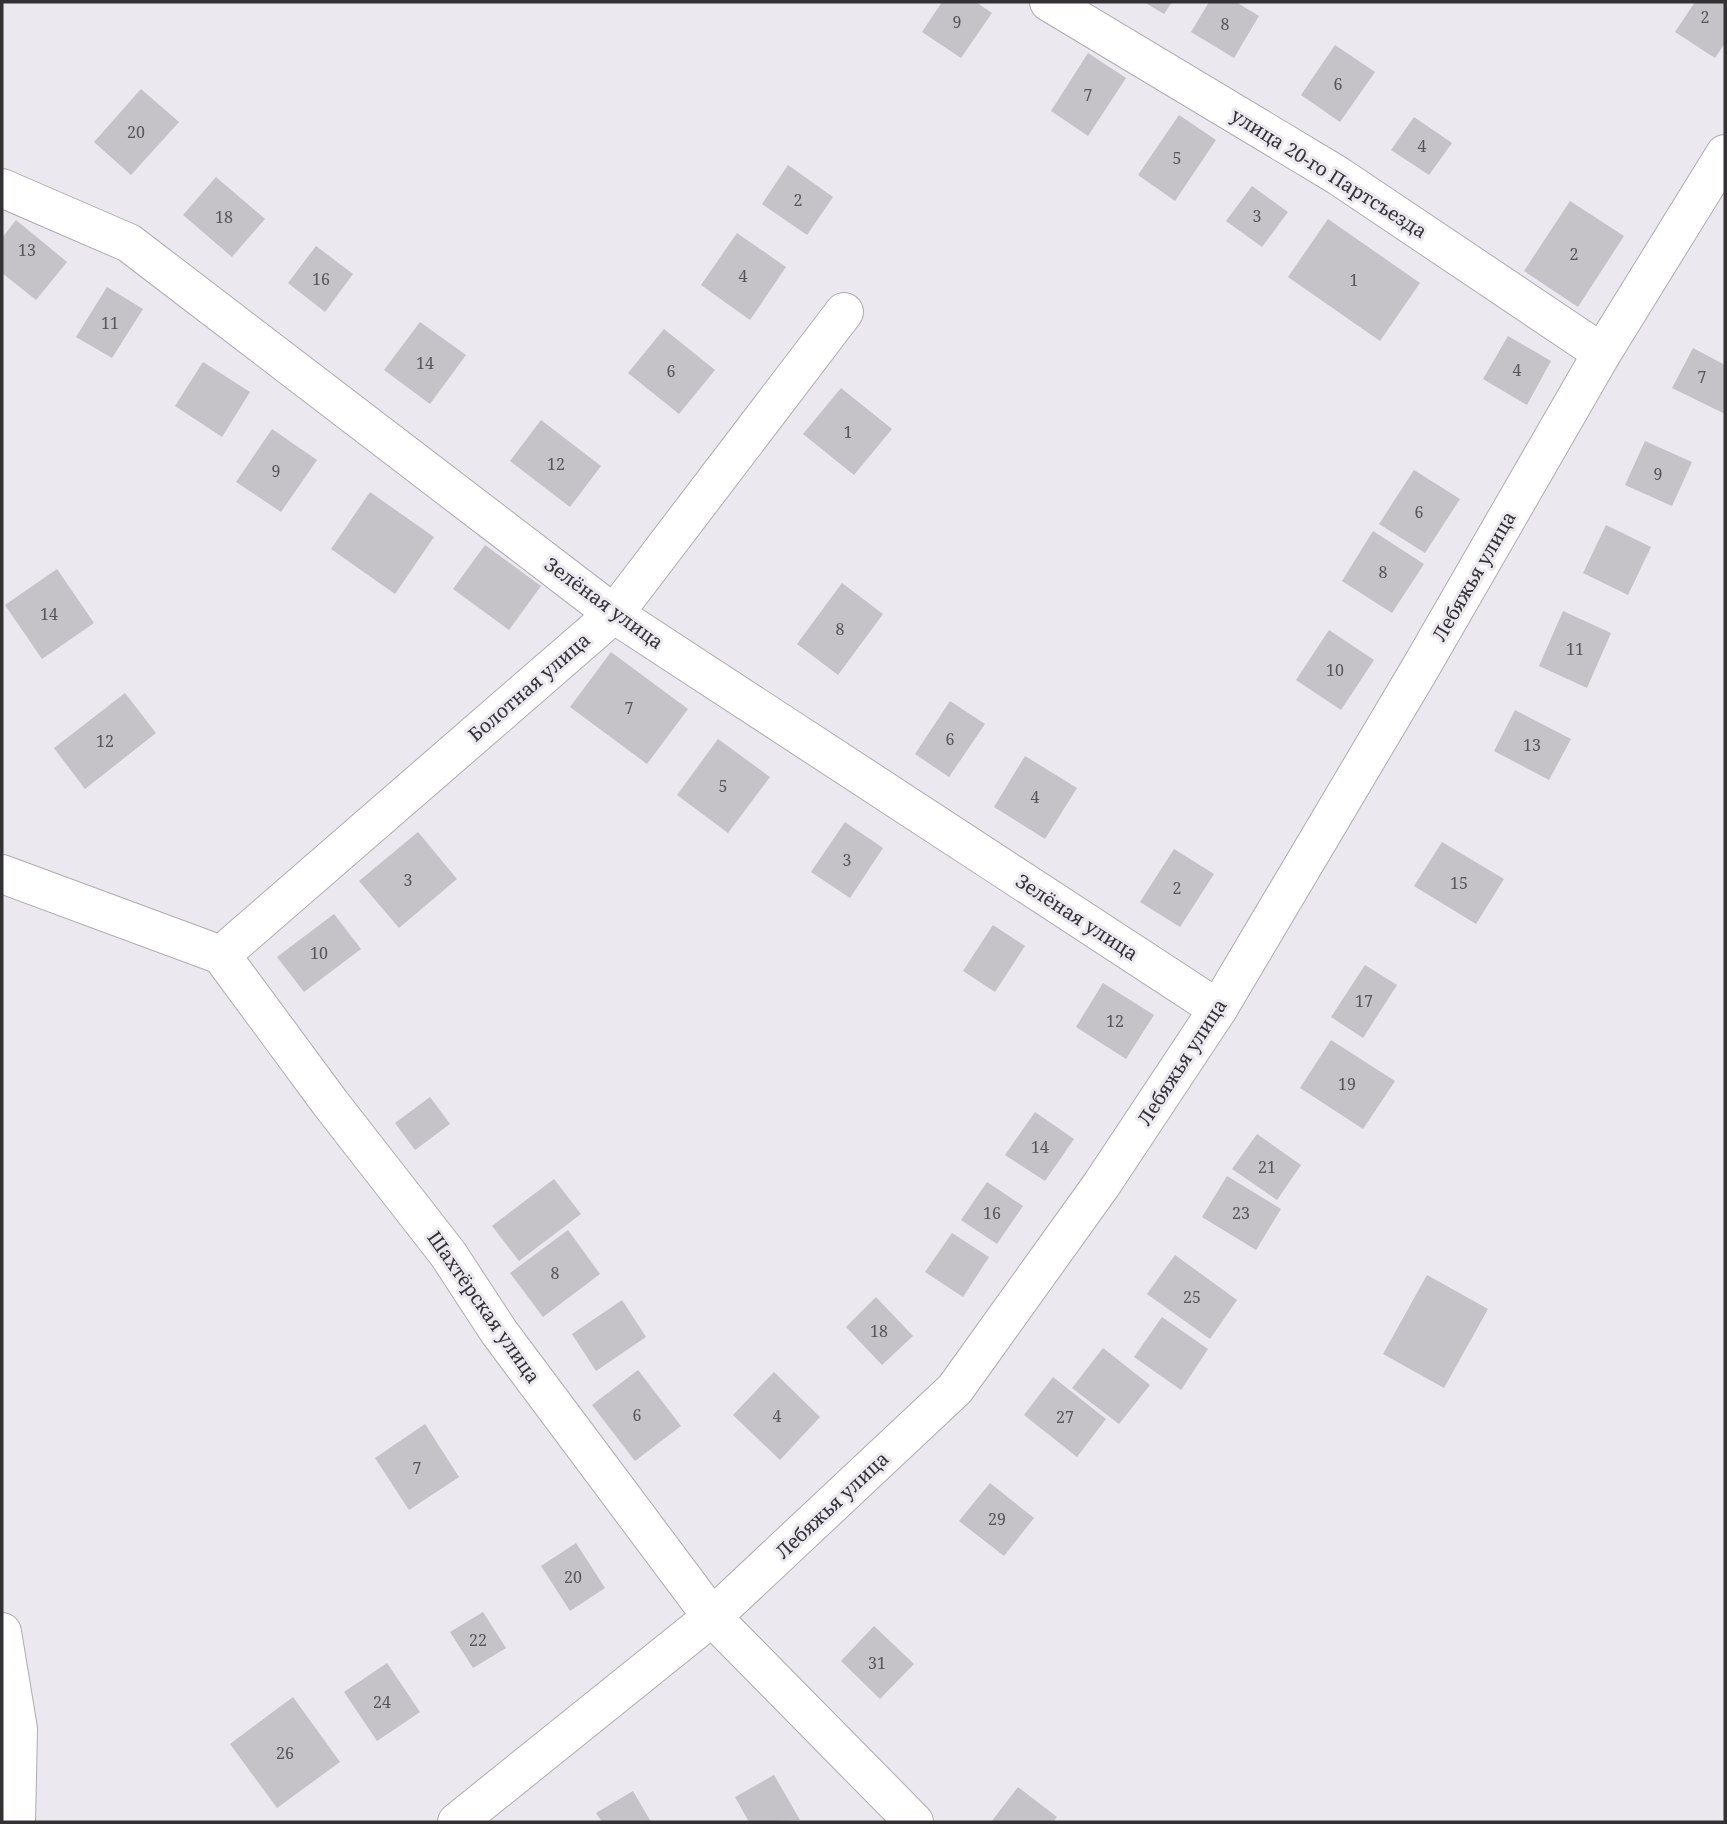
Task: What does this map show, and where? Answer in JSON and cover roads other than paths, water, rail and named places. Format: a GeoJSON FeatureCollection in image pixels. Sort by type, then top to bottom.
{"type":"FeatureCollection","features":[{"type":"Feature","properties":{"kind":"street","name":"улица 20-го Партсъезда"},"geometry":{"type":"LineString","coordinates":[[1049,2],[1337,175],[1602,353]]}},
{"type":"Feature","properties":{"kind":"street","name":"Лебяжья улица"},"geometry":{"type":"LineString","coordinates":[[457,1822],[712,1617],[955,1389],[1102,1184],[1218,1009],[1421,667],[1602,353],[1725,154]]}},
{"type":"Feature","properties":{"kind":"street","name":"Зелёная улица"},"geometry":{"type":"LineString","coordinates":[[2,188],[129,243],[614,614],[1218,1009]]}},
{"type":"Feature","properties":{"kind":"street","name":"Болотная улица"},"geometry":{"type":"LineString","coordinates":[[221,955],[614,614],[844,312]]}},
{"type":"Feature","properties":{"kind":"street"},"geometry":{"type":"LineString","coordinates":[[2,874],[221,955]]}},
{"type":"Feature","properties":{"kind":"street","name":"Шахтёрская улица"},"geometry":{"type":"LineString","coordinates":[[221,955],[331,1104],[448,1254],[499,1332],[712,1617],[914,1822]]}},
{"type":"Feature","properties":{"kind":"street"},"geometry":{"type":"LineString","coordinates":[[2,1632],[18,1729],[16,1822]]}}]}
